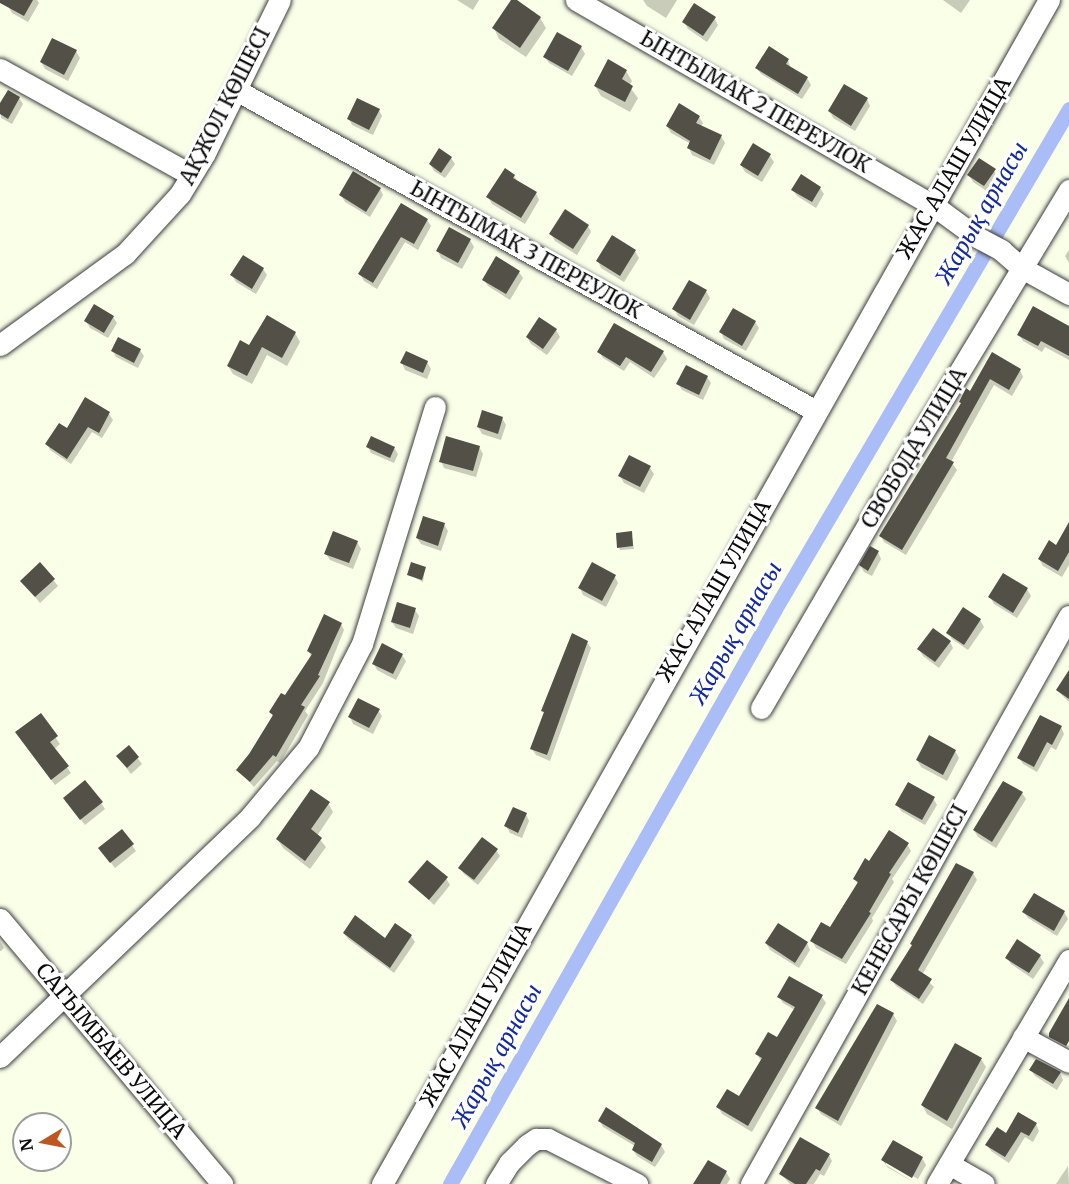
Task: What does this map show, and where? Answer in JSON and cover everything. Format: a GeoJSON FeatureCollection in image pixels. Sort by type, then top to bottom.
{"type":"FeatureCollection","features":[{"type":"Feature","properties":{"kind":"street","name":"АҚЖОЛ КӨШЕСІ"},"geometry":{"type":"LineString","coordinates":[[0,345],[125,254],[180,194],[205,153],[280,0]]}},
{"type":"Feature","properties":{"kind":"street","name":"ЫНТЫМАК 2 ПЕРЕУЛОК"},"geometry":{"type":"LineString","coordinates":[[576,0],[933,205],[975,236],[1001,250],[1022,268],[1069,294]]}},
{"type":"Feature","properties":{"kind":"street","name":"ЖАС АЛАШ УЛИЦА"},"geometry":{"type":"LineString","coordinates":[[382,1184],[1049,0]]}},
{"type":"Feature","properties":{"kind":"street"},"geometry":{"type":"LineString","coordinates":[[0,69],[191,175]]}},
{"type":"Feature","properties":{"kind":"street","name":"ЫНТЫМАК 3 ПЕРЕУЛОК"},"geometry":{"type":"LineString","coordinates":[[236,90],[816,411]]}},
{"type":"Feature","properties":{"kind":"street","name":"СВОБОДА УЛИЦА"},"geometry":{"type":"LineString","coordinates":[[761,708],[1069,190]]}},
{"type":"Feature","properties":{"kind":"street"},"geometry":{"type":"LineString","coordinates":[[0,1058],[250,817],[308,748],[362,644],[435,407]]}},
{"type":"Feature","properties":{"kind":"street","name":"КЕНЕСАРЫ КӨШЕСІ"},"geometry":{"type":"LineString","coordinates":[[751,1184],[1069,616]]}},
{"type":"Feature","properties":{"kind":"street","name":"САГЫМБАЕВ УЛИЦА"},"geometry":{"type":"LineString","coordinates":[[0,918],[222,1184]]}},
{"type":"Feature","properties":{"kind":"street"},"geometry":{"type":"LineString","coordinates":[[937,1184],[1069,960]]}},
{"type":"Feature","properties":{"kind":"street"},"geometry":{"type":"LineString","coordinates":[[1023,1037],[1069,1062]]}},
{"type":"Feature","properties":{"kind":"street"},"geometry":{"type":"LineString","coordinates":[[496,1184],[509,1163],[536,1139],[548,1139],[637,1184]]}},
{"type":"Feature","properties":{"kind":"street"},"geometry":{"type":"LineString","coordinates":[[949,1164],[984,1184]]}},
{"type":"Feature","properties":{"kind":"building"},"geometry":{"type":"Polygon","coordinates":[[[0,0],[33,0],[24,16],[0,3],[0,0]]]}},
{"type":"Feature","properties":{"kind":"building"},"geometry":{"type":"Polygon","coordinates":[[[511,0],[517,0],[541,17],[520,48],[492,28],[511,0]]]}},
{"type":"Feature","properties":{"kind":"building"},"geometry":{"type":"Polygon","coordinates":[[[694,3],[716,17],[703,36],[682,22],[694,3]]]}},
{"type":"Feature","properties":{"kind":"building"},"geometry":{"type":"Polygon","coordinates":[[[557,32],[582,46],[568,71],[543,57],[557,32]]]}},
{"type":"Feature","properties":{"kind":"building"},"geometry":{"type":"Polygon","coordinates":[[[52,38],[77,50],[64,75],[40,62],[52,38]]]}},
{"type":"Feature","properties":{"kind":"building"},"geometry":{"type":"Polygon","coordinates":[[[769,46],[789,59],[786,64],[808,77],[798,94],[755,68],[769,46]]]}},
{"type":"Feature","properties":{"kind":"building"},"geometry":{"type":"Polygon","coordinates":[[[608,59],[627,70],[622,79],[633,86],[625,102],[594,86],[608,59]]]}},
{"type":"Feature","properties":{"kind":"building"},"geometry":{"type":"Polygon","coordinates":[[[844,84],[868,98],[851,126],[828,111],[844,84]]]}},
{"type":"Feature","properties":{"kind":"building"},"geometry":{"type":"Polygon","coordinates":[[[8,90],[20,97],[8,119],[0,114],[0,103],[8,90]]]}},
{"type":"Feature","properties":{"kind":"building"},"geometry":{"type":"Polygon","coordinates":[[[357,98],[380,109],[369,130],[347,119],[357,98]]]}},
{"type":"Feature","properties":{"kind":"building"},"geometry":{"type":"Polygon","coordinates":[[[679,103],[700,116],[696,123],[722,135],[710,160],[687,148],[690,141],[666,126],[679,103]]]}},
{"type":"Feature","properties":{"kind":"building"},"geometry":{"type":"Polygon","coordinates":[[[753,143],[771,154],[758,176],[740,165],[753,143]]]}},
{"type":"Feature","properties":{"kind":"building"},"geometry":{"type":"Polygon","coordinates":[[[439,148],[452,157],[441,173],[429,164],[439,148]]]}},
{"type":"Feature","properties":{"kind":"building"},"geometry":{"type":"Polygon","coordinates":[[[979,158],[996,169],[984,186],[967,175],[979,158]]]}},
{"type":"Feature","properties":{"kind":"building"},"geometry":{"type":"Polygon","coordinates":[[[505,168],[515,175],[513,178],[537,192],[521,218],[486,197],[505,168]]]}},
{"type":"Feature","properties":{"kind":"building"},"geometry":{"type":"Polygon","coordinates":[[[353,171],[381,188],[366,212],[339,195],[353,171]]]}},
{"type":"Feature","properties":{"kind":"building"},"geometry":{"type":"Polygon","coordinates":[[[801,174],[821,187],[812,202],[791,190],[801,174]]]}},
{"type":"Feature","properties":{"kind":"building"},"geometry":{"type":"Polygon","coordinates":[[[401,203],[428,219],[414,244],[401,237],[373,283],[358,274],[401,203]]]}},
{"type":"Feature","properties":{"kind":"building"},"geometry":{"type":"Polygon","coordinates":[[[565,209],[589,225],[573,249],[549,234],[565,209]]]}},
{"type":"Feature","properties":{"kind":"building"},"geometry":{"type":"Polygon","coordinates":[[[449,227],[471,239],[458,263],[436,251],[449,227]]]}},
{"type":"Feature","properties":{"kind":"building"},"geometry":{"type":"Polygon","coordinates":[[[612,235],[636,250],[620,276],[596,261],[612,235]]]}},
{"type":"Feature","properties":{"kind":"building"},"geometry":{"type":"Polygon","coordinates":[[[243,255],[264,268],[252,289],[230,275],[243,255]]]}},
{"type":"Feature","properties":{"kind":"building"},"geometry":{"type":"Polygon","coordinates":[[[496,256],[520,271],[506,294],[482,280],[496,256]]]}},
{"type":"Feature","properties":{"kind":"building"},"geometry":{"type":"Polygon","coordinates":[[[689,280],[707,290],[690,320],[672,309],[689,280]]]}},
{"type":"Feature","properties":{"kind":"building"},"geometry":{"type":"Polygon","coordinates":[[[94,304],[114,316],[104,333],[84,321],[94,304]]]}},
{"type":"Feature","properties":{"kind":"building"},"geometry":{"type":"Polygon","coordinates":[[[1033,306],[1069,326],[1069,356],[1041,341],[1038,346],[1017,335],[1033,306]]]}},
{"type":"Feature","properties":{"kind":"building"},"geometry":{"type":"Polygon","coordinates":[[[733,308],[756,321],[742,346],[719,332],[733,308]]]}},
{"type":"Feature","properties":{"kind":"building"},"geometry":{"type":"Polygon","coordinates":[[[267,315],[296,332],[282,358],[262,347],[247,376],[227,366],[240,340],[249,345],[267,315]]]}},
{"type":"Feature","properties":{"kind":"building"},"geometry":{"type":"Polygon","coordinates":[[[539,317],[557,329],[543,349],[526,337],[539,317]]]}},
{"type":"Feature","properties":{"kind":"building"},"geometry":{"type":"Polygon","coordinates":[[[614,323],[664,351],[651,372],[626,357],[620,366],[597,352],[614,323]]]}},
{"type":"Feature","properties":{"kind":"building"},"geometry":{"type":"Polygon","coordinates":[[[118,337],[141,349],[134,363],[111,351],[118,337]]]}},
{"type":"Feature","properties":{"kind":"building"},"geometry":{"type":"Polygon","coordinates":[[[406,351],[428,361],[423,373],[400,363],[406,351]]]}},
{"type":"Feature","properties":{"kind":"building"},"geometry":{"type":"Polygon","coordinates":[[[992,352],[1021,369],[1009,390],[990,379],[946,458],[954,462],[902,550],[879,536],[961,403],[959,402],[966,388],[970,391],[992,352]]]}},
{"type":"Feature","properties":{"kind":"building"},"geometry":{"type":"Polygon","coordinates":[[[686,365],[708,376],[699,395],[676,384],[686,365]]]}},
{"type":"Feature","properties":{"kind":"building"},"geometry":{"type":"Polygon","coordinates":[[[85,397],[110,412],[99,433],[88,427],[67,459],[45,444],[59,423],[67,428],[85,397]]]}},
{"type":"Feature","properties":{"kind":"building"},"geometry":{"type":"Polygon","coordinates":[[[482,410],[503,417],[498,434],[477,427],[482,410]]]}},
{"type":"Feature","properties":{"kind":"building"},"geometry":{"type":"Polygon","coordinates":[[[371,436],[395,447],[390,458],[366,447],[371,436]]]}},
{"type":"Feature","properties":{"kind":"building"},"geometry":{"type":"Polygon","coordinates":[[[446,436],[480,446],[473,471],[439,462],[446,436]]]}},
{"type":"Feature","properties":{"kind":"building"},"geometry":{"type":"Polygon","coordinates":[[[629,455],[651,466],[640,487],[618,476],[629,455]]]}},
{"type":"Feature","properties":{"kind":"building"},"geometry":{"type":"Polygon","coordinates":[[[423,516],[445,523],[438,546],[416,538],[423,516]]]}},
{"type":"Feature","properties":{"kind":"building"},"geometry":{"type":"Polygon","coordinates":[[[1069,522],[1069,552],[1058,571],[1038,559],[1049,540],[1056,545],[1069,522]]]}},
{"type":"Feature","properties":{"kind":"building"},"geometry":{"type":"Polygon","coordinates":[[[333,531],[358,541],[349,563],[324,554],[333,531]]]}},
{"type":"Feature","properties":{"kind":"building"},"geometry":{"type":"Polygon","coordinates":[[[632,531],[633,546],[617,548],[616,533],[632,531]]]}},
{"type":"Feature","properties":{"kind":"building"},"geometry":{"type":"Polygon","coordinates":[[[870,546],[879,551],[868,571],[859,565],[870,546]]]}},
{"type":"Feature","properties":{"kind":"building"},"geometry":{"type":"Polygon","coordinates":[[[40,562],[55,579],[35,597],[20,581],[40,562]]]}},
{"type":"Feature","properties":{"kind":"building"},"geometry":{"type":"Polygon","coordinates":[[[411,562],[426,567],[422,580],[407,575],[411,562]]]}},
{"type":"Feature","properties":{"kind":"building"},"geometry":{"type":"Polygon","coordinates":[[[592,562],[616,575],[602,601],[578,588],[592,562]]]}},
{"type":"Feature","properties":{"kind":"building"},"geometry":{"type":"Polygon","coordinates":[[[1003,573],[1028,588],[1013,613],[988,597],[1003,573]]]}},
{"type":"Feature","properties":{"kind":"building"},"geometry":{"type":"Polygon","coordinates":[[[397,602],[416,608],[410,628],[391,622],[397,602]]]}},
{"type":"Feature","properties":{"kind":"building"},"geometry":{"type":"Polygon","coordinates":[[[963,607],[981,619],[964,645],[946,633],[963,607]]]}},
{"type":"Feature","properties":{"kind":"building"},"geometry":{"type":"Polygon","coordinates":[[[324,614],[342,623],[318,675],[320,676],[301,705],[305,707],[276,757],[273,755],[250,782],[236,770],[249,754],[273,715],[269,712],[281,693],[285,695],[312,654],[307,651],[324,614]]]}},
{"type":"Feature","properties":{"kind":"building"},"geometry":{"type":"Polygon","coordinates":[[[933,628],[951,641],[935,662],[917,649],[933,628]]]}},
{"type":"Feature","properties":{"kind":"building"},"geometry":{"type":"Polygon","coordinates":[[[572,633],[588,641],[547,755],[530,749],[544,712],[541,711],[572,633]]]}},
{"type":"Feature","properties":{"kind":"building"},"geometry":{"type":"Polygon","coordinates":[[[382,643],[403,654],[393,674],[372,664],[382,643]]]}},
{"type":"Feature","properties":{"kind":"building"},"geometry":{"type":"Polygon","coordinates":[[[1069,670],[1069,699],[1056,690],[1069,670]]]}},
{"type":"Feature","properties":{"kind":"building"},"geometry":{"type":"Polygon","coordinates":[[[358,698],[380,709],[369,728],[348,717],[358,698]]]}},
{"type":"Feature","properties":{"kind":"building"},"geometry":{"type":"Polygon","coordinates":[[[41,713],[58,736],[50,742],[69,766],[51,780],[15,732],[41,713]]]}},
{"type":"Feature","properties":{"kind":"building"},"geometry":{"type":"Polygon","coordinates":[[[1040,715],[1062,726],[1052,745],[1047,742],[1034,767],[1017,758],[1040,715]]]}},
{"type":"Feature","properties":{"kind":"building"},"geometry":{"type":"Polygon","coordinates":[[[929,735],[956,750],[943,775],[916,760],[929,735]]]}},
{"type":"Feature","properties":{"kind":"building"},"geometry":{"type":"Polygon","coordinates":[[[129,745],[139,757],[127,768],[116,756],[129,745]]]}},
{"type":"Feature","properties":{"kind":"building"},"geometry":{"type":"Polygon","coordinates":[[[85,780],[103,802],[80,820],[63,798],[85,780]]]}},
{"type":"Feature","properties":{"kind":"building"},"geometry":{"type":"Polygon","coordinates":[[[1003,781],[1023,792],[992,842],[973,830],[1003,781]]]}},
{"type":"Feature","properties":{"kind":"building"},"geometry":{"type":"Polygon","coordinates":[[[908,782],[935,797],[922,820],[895,805],[908,782]]]}},
{"type":"Feature","properties":{"kind":"building"},"geometry":{"type":"Polygon","coordinates":[[[311,789],[330,802],[311,829],[322,838],[305,861],[276,839],[311,789]]]}},
{"type":"Feature","properties":{"kind":"building"},"geometry":{"type":"Polygon","coordinates":[[[513,807],[527,813],[518,833],[504,826],[513,807]]]}},
{"type":"Feature","properties":{"kind":"building"},"geometry":{"type":"Polygon","coordinates":[[[122,829],[134,844],[110,863],[98,848],[122,829]]]}},
{"type":"Feature","properties":{"kind":"building"},"geometry":{"type":"Polygon","coordinates":[[[889,830],[909,843],[889,873],[891,874],[869,912],[871,913],[842,959],[810,941],[821,922],[830,927],[858,882],[853,879],[865,858],[869,861],[889,830]]]}},
{"type":"Feature","properties":{"kind":"building"},"geometry":{"type":"Polygon","coordinates":[[[482,837],[498,849],[474,880],[458,868],[482,837]]]}},
{"type":"Feature","properties":{"kind":"building"},"geometry":{"type":"Polygon","coordinates":[[[427,860],[448,877],[429,900],[408,882],[427,860]]]}},
{"type":"Feature","properties":{"kind":"building"},"geometry":{"type":"Polygon","coordinates":[[[956,863],[974,872],[918,970],[932,979],[919,999],[890,980],[912,945],[910,944],[956,863]]]}},
{"type":"Feature","properties":{"kind":"building"},"geometry":{"type":"Polygon","coordinates":[[[1034,893],[1065,911],[1054,931],[1022,912],[1034,893]]]}},
{"type":"Feature","properties":{"kind":"building"},"geometry":{"type":"Polygon","coordinates":[[[355,915],[385,938],[395,923],[412,935],[390,968],[343,933],[355,915]]]}},
{"type":"Feature","properties":{"kind":"building"},"geometry":{"type":"Polygon","coordinates":[[[778,923],[808,942],[795,963],[765,943],[778,923]]]}},
{"type":"Feature","properties":{"kind":"building"},"geometry":{"type":"Polygon","coordinates":[[[1017,939],[1041,955],[1029,973],[1005,958],[1017,939]]]}},
{"type":"Feature","properties":{"kind":"building"},"geometry":{"type":"Polygon","coordinates":[[[789,976],[823,995],[748,1126],[716,1107],[727,1089],[739,1096],[762,1058],[755,1054],[768,1032],[777,1037],[795,1007],[777,997],[789,976]]]}},
{"type":"Feature","properties":{"kind":"building"},"geometry":{"type":"Polygon","coordinates":[[[1069,998],[1069,1041],[1066,1046],[1049,1037],[1049,1033],[1069,998]]]}},
{"type":"Feature","properties":{"kind":"building"},"geometry":{"type":"Polygon","coordinates":[[[877,1004],[894,1013],[838,1121],[815,1108],[877,1004]]]}},
{"type":"Feature","properties":{"kind":"building"},"geometry":{"type":"Polygon","coordinates":[[[955,1043],[982,1058],[947,1121],[921,1105],[955,1043]]]}},
{"type":"Feature","properties":{"kind":"building"},"geometry":{"type":"Polygon","coordinates":[[[1036,1059],[1061,1072],[1053,1084],[1029,1070],[1036,1059]]]}},
{"type":"Feature","properties":{"kind":"building"},"geometry":{"type":"Polygon","coordinates":[[[606,1107],[662,1144],[652,1162],[632,1150],[635,1143],[598,1121],[606,1107]]]}},
{"type":"Feature","properties":{"kind":"building"},"geometry":{"type":"Polygon","coordinates":[[[1018,1112],[1037,1123],[1029,1136],[1021,1132],[1005,1157],[985,1145],[997,1127],[1006,1133],[1018,1112]]]}},
{"type":"Feature","properties":{"kind":"building"},"geometry":{"type":"Polygon","coordinates":[[[800,1137],[830,1154],[820,1171],[816,1169],[806,1184],[795,1184],[779,1174],[800,1137]]]}},
{"type":"Feature","properties":{"kind":"building"},"geometry":{"type":"Polygon","coordinates":[[[893,1140],[923,1157],[912,1178],[881,1160],[893,1140]]]}},
{"type":"Feature","properties":{"kind":"building"},"geometry":{"type":"Polygon","coordinates":[[[708,1160],[727,1171],[720,1184],[693,1184],[708,1160]]]}},
{"type":"Feature","properties":{"kind":"waterway","name":"Жарық арнасы"},"geometry":{"type":"LineString","coordinates":[[450,1184],[775,609],[1069,109]]}}]}
